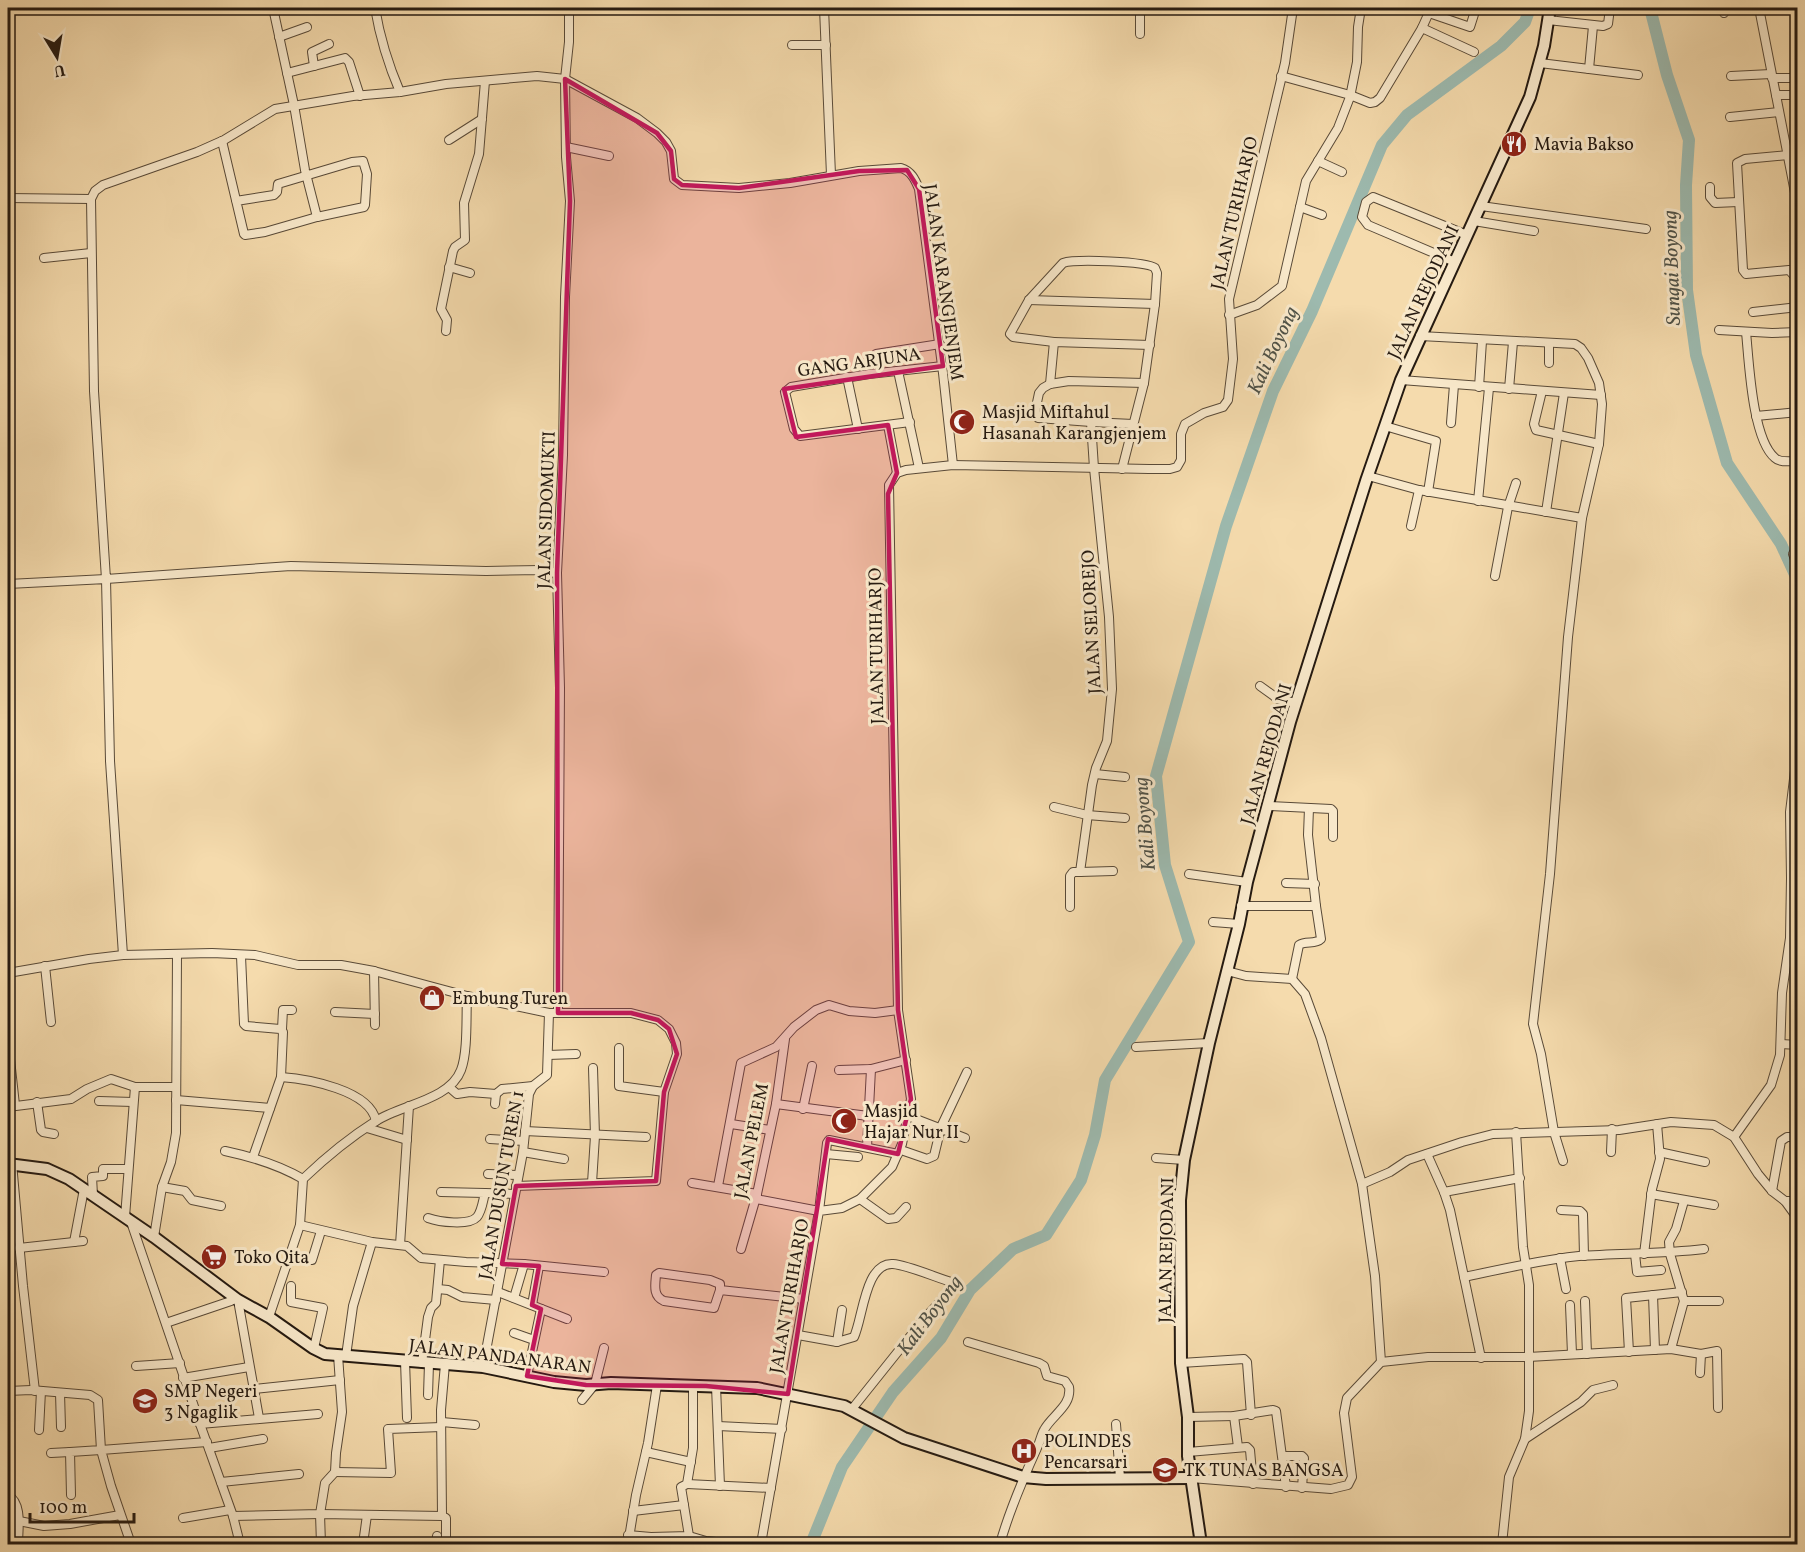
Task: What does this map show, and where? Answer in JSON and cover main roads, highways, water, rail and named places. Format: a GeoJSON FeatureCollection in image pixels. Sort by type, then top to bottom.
{"type":"FeatureCollection","features":[{"type":"Feature","properties":{"kind":"main road","name":"JALAN REJODANI"},"geometry":{"type":"LineString","coordinates":[[1201,1545],[1188,1452],[1188,1417],[1181,1363],[1180,1200],[1185,1160],[1209,1042],[1239,924],[1247,882],[1290,722],[1368,476],[1401,380],[1530,97],[1540,63],[1550,8]]}},
{"type":"Feature","properties":{"kind":"main road","name":"JALAN PANDANARAN"},"geometry":{"type":"LineString","coordinates":[[10,1164],[47,1169],[69,1179],[154,1237],[234,1301],[269,1317],[325,1354],[483,1367],[554,1382],[757,1388],[831,1402],[857,1411],[904,1438],[1023,1477],[1046,1479],[1191,1478]]}},
{"type":"Feature","properties":{"kind":"waterway","name":"Kali Boyong"},"geometry":{"type":"LineString","coordinates":[[811,1544],[842,1467],[893,1392],[941,1338],[970,1290],[1013,1249],[1046,1235],[1081,1180],[1095,1135],[1105,1080],[1189,942],[1165,865],[1156,776],[1226,526],[1273,391],[1312,311],[1382,145],[1407,115],[1501,46],[1525,22],[1530,8]]}},
{"type":"Feature","properties":{"kind":"waterway","name":"Sungai Boyong"},"geometry":{"type":"LineString","coordinates":[[1650,8],[1667,75],[1689,140],[1686,185],[1687,290],[1696,355],[1727,463],[1781,544],[1798,581]]}},
{"type":"Feature","properties":{"kind":"place","name":"Mavia Bakso"},"geometry":{"type":"Point","coordinates":[1514,144]}},
{"type":"Feature","properties":{"kind":"place","name":"Masjid Miftahul Hasanah Karangjenjem"},"geometry":{"type":"Point","coordinates":[962,422]}},
{"type":"Feature","properties":{"kind":"place","name":"Embung Turen"},"geometry":{"type":"Point","coordinates":[432,998]}},
{"type":"Feature","properties":{"kind":"place","name":"Masjid Hajar Nur II"},"geometry":{"type":"Point","coordinates":[844,1121]}},
{"type":"Feature","properties":{"kind":"place","name":"Toko Qita"},"geometry":{"type":"Point","coordinates":[214,1257]}},
{"type":"Feature","properties":{"kind":"place","name":"SMP Negeri 3 Ngaglik"},"geometry":{"type":"Point","coordinates":[145,1401]}},
{"type":"Feature","properties":{"kind":"place","name":"POLINDES Pencarsari"},"geometry":{"type":"Point","coordinates":[1024,1451]}},
{"type":"Feature","properties":{"kind":"place","name":"TK TUNAS BANGSA"},"geometry":{"type":"Point","coordinates":[1165,1470]}}]}
